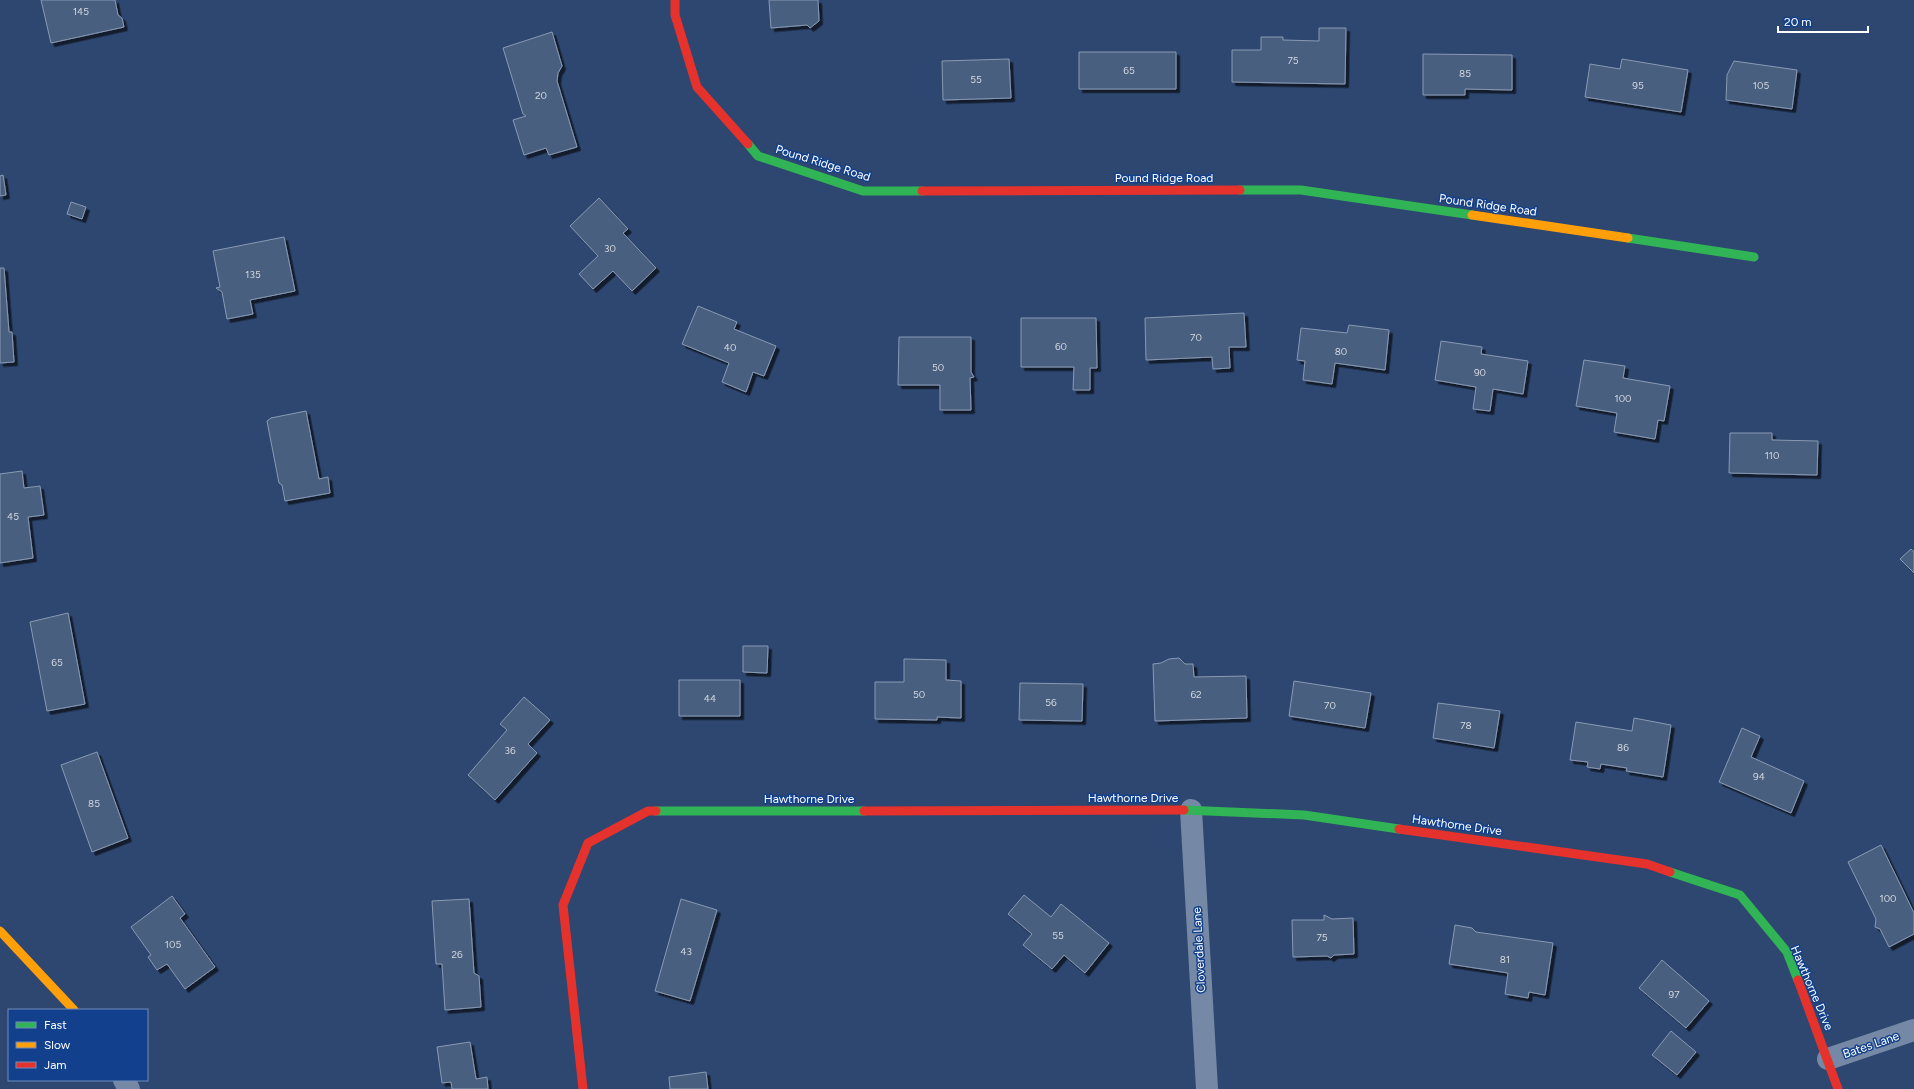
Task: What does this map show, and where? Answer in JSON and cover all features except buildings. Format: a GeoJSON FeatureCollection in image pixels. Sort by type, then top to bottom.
{"type":"FeatureCollection","features":[{"type":"Feature","properties":{"kind":"street","name":"Pound Ridge Road"},"geometry":{"type":"LineString","coordinates":[[675,0],[675,15],[697,87],[758,156],[864,191],[1301,190],[1754,256]]}},
{"type":"Feature","properties":{"kind":"street","name":"Hawthorne Drive"},"geometry":{"type":"LineString","coordinates":[[583,1089],[563,905],[588,843],[648,811],[1191,810],[1304,815],[1647,864],[1740,895],[1786,952],[1838,1089]]}},
{"type":"Feature","properties":{"kind":"street","name":"Cloverdale Lane"},"geometry":{"type":"LineString","coordinates":[[1191,810],[1207,1089]]}},
{"type":"Feature","properties":{"kind":"street"},"geometry":{"type":"LineString","coordinates":[[0,932],[73,1009]]}},
{"type":"Feature","properties":{"kind":"street","name":"Bates Lane"},"geometry":{"type":"LineString","coordinates":[[1828,1060],[1914,1030]]}},
{"type":"Feature","properties":{"kind":"traffic: fast"},"geometry":{"type":"LineString","coordinates":[[748,144],[758,156],[863,191],[922,191]]}},
{"type":"Feature","properties":{"kind":"traffic: fast"},"geometry":{"type":"LineString","coordinates":[[1240,190],[1301,190],[1472,215]]}},
{"type":"Feature","properties":{"kind":"traffic: fast"},"geometry":{"type":"LineString","coordinates":[[1628,238],[1754,257]]}},
{"type":"Feature","properties":{"kind":"traffic: fast"},"geometry":{"type":"LineString","coordinates":[[1184,810],[1304,815],[1399,829]]}},
{"type":"Feature","properties":{"kind":"traffic: fast"},"geometry":{"type":"LineString","coordinates":[[656,811],[864,811]]}},
{"type":"Feature","properties":{"kind":"traffic: fast"},"geometry":{"type":"LineString","coordinates":[[1670,872],[1740,895],[1787,952],[1798,980]]}},
{"type":"Feature","properties":{"kind":"traffic: slow"},"geometry":{"type":"LineString","coordinates":[[1472,215],[1628,238]]}},
{"type":"Feature","properties":{"kind":"traffic: slow"},"geometry":{"type":"LineString","coordinates":[[0,931],[73,1009]]}},
{"type":"Feature","properties":{"kind":"traffic: jam"},"geometry":{"type":"LineString","coordinates":[[675,0],[675,15],[697,87],[748,144]]}},
{"type":"Feature","properties":{"kind":"traffic: jam"},"geometry":{"type":"LineString","coordinates":[[922,191],[1240,190]]}},
{"type":"Feature","properties":{"kind":"traffic: jam"},"geometry":{"type":"LineString","coordinates":[[864,811],[1184,810]]}},
{"type":"Feature","properties":{"kind":"traffic: jam"},"geometry":{"type":"LineString","coordinates":[[583,1089],[563,905],[588,843],[648,811],[656,811]]}},
{"type":"Feature","properties":{"kind":"traffic: jam"},"geometry":{"type":"LineString","coordinates":[[1399,829],[1647,864],[1670,872]]}},
{"type":"Feature","properties":{"kind":"traffic: jam"},"geometry":{"type":"LineString","coordinates":[[1798,980],[1838,1089]]}}]}
